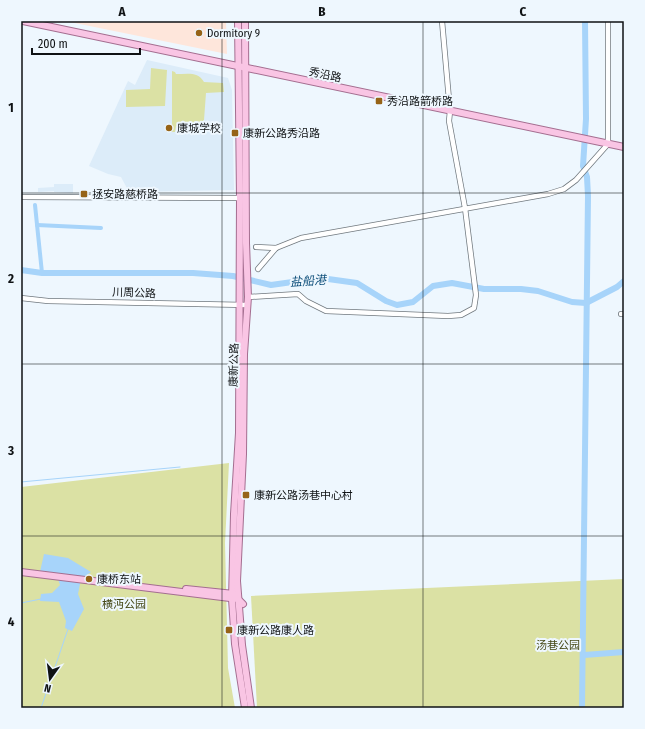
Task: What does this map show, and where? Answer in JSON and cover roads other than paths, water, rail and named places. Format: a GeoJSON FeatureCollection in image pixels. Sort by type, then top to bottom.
{"type":"FeatureCollection","features":[{"type":"Feature","properties":{"kind":"main road","name":"秀沿路"},"geometry":{"type":"LineString","coordinates":[[23,21],[624,147]]}},
{"type":"Feature","properties":{"kind":"main road","name":"康新公路"},"geometry":{"type":"LineString","coordinates":[[238,21],[240,198],[239,433],[234,514],[236,598],[251,708]]}},
{"type":"Feature","properties":{"kind":"main road","name":"康新公路"},"geometry":{"type":"LineString","coordinates":[[245,708],[235,644],[243,454],[244,354],[248,295],[246,243],[246,21]]}},
{"type":"Feature","properties":{"kind":"main road"},"geometry":{"type":"LineString","coordinates":[[21,568],[236,598]]}},
{"type":"Feature","properties":{"kind":"main road"},"geometry":{"type":"LineString","coordinates":[[21,572],[236,598]]}},
{"type":"Feature","properties":{"kind":"street"},"geometry":{"type":"LineString","coordinates":[[248,295],[298,294],[306,302],[326,311],[427,316],[461,315],[474,308],[476,295],[465,208],[449,121],[450,111],[442,21]]}},
{"type":"Feature","properties":{"kind":"street"},"geometry":{"type":"LineString","coordinates":[[256,247],[276,248],[301,238],[548,194],[564,189],[576,180],[608,144],[608,21]]}},
{"type":"Feature","properties":{"kind":"street"},"geometry":{"type":"LineString","coordinates":[[21,197],[240,198]]}},
{"type":"Feature","properties":{"kind":"street"},"geometry":{"type":"LineString","coordinates":[[258,269],[276,248]]}},
{"type":"Feature","properties":{"kind":"street","name":"川周公路"},"geometry":{"type":"LineString","coordinates":[[21,298],[247,305]]}},
{"type":"Feature","properties":{"kind":"water"},"geometry":{"type":"Polygon","coordinates":[[[44,554],[68,558],[91,572],[81,579],[78,594],[84,609],[72,631],[65,628],[66,621],[59,602],[40,601],[41,594],[52,593],[60,585],[57,576],[46,571],[39,576],[44,554]]]}},
{"type":"Feature","properties":{"kind":"waterway"},"geometry":{"type":"LineString","coordinates":[[582,708],[588,196],[587,177],[583,166],[586,119],[585,21]]}},
{"type":"Feature","properties":{"kind":"waterway"},"geometry":{"type":"LineString","coordinates":[[35,205],[42,273]]}},
{"type":"Feature","properties":{"kind":"waterway"},"geometry":{"type":"LineString","coordinates":[[37,225],[101,228]]}},
{"type":"Feature","properties":{"kind":"waterway","name":"盐船港"},"geometry":{"type":"LineString","coordinates":[[21,270],[42,273],[193,273],[233,276],[271,285],[321,278],[357,283],[386,301],[397,305],[413,302],[433,286],[452,283],[484,289],[521,289],[538,291],[572,302],[586,303],[617,287],[624,281]]}},
{"type":"Feature","properties":{"kind":"waterway"},"geometry":{"type":"LineString","coordinates":[[21,482],[180,467]]}},
{"type":"Feature","properties":{"kind":"waterway"},"geometry":{"type":"LineString","coordinates":[[21,603],[41,599]]}},
{"type":"Feature","properties":{"kind":"waterway"},"geometry":{"type":"LineString","coordinates":[[41,708],[68,629]]}},
{"type":"Feature","properties":{"kind":"waterway"},"geometry":{"type":"LineString","coordinates":[[584,655],[624,652]]}},
{"type":"Feature","properties":{"kind":"place","name":"Dormitory 9"},"geometry":{"type":"Point","coordinates":[199,33]}},
{"type":"Feature","properties":{"kind":"place","name":"秀沿路箭桥路"},"geometry":{"type":"Point","coordinates":[379,101]}},
{"type":"Feature","properties":{"kind":"place","name":"康城学校"},"geometry":{"type":"Point","coordinates":[169,128]}},
{"type":"Feature","properties":{"kind":"place","name":"康新公路秀沿路"},"geometry":{"type":"Point","coordinates":[235,133]}},
{"type":"Feature","properties":{"kind":"place","name":"拯安路慈桥路"},"geometry":{"type":"Point","coordinates":[84,194]}},
{"type":"Feature","properties":{"kind":"place","name":"康新公路汤巷中心村"},"geometry":{"type":"Point","coordinates":[246,495]}},
{"type":"Feature","properties":{"kind":"place","name":"康桥东站"},"geometry":{"type":"Point","coordinates":[89,579]}},
{"type":"Feature","properties":{"kind":"place","name":"康新公路康人路"},"geometry":{"type":"Point","coordinates":[229,630]}},
{"type":"Feature","properties":{"kind":"park label","name":"横沔公园"},"geometry":{"type":"Point","coordinates":[124,604]}},
{"type":"Feature","properties":{"kind":"park label","name":"汤巷公园"},"geometry":{"type":"Point","coordinates":[558,645]}}]}
